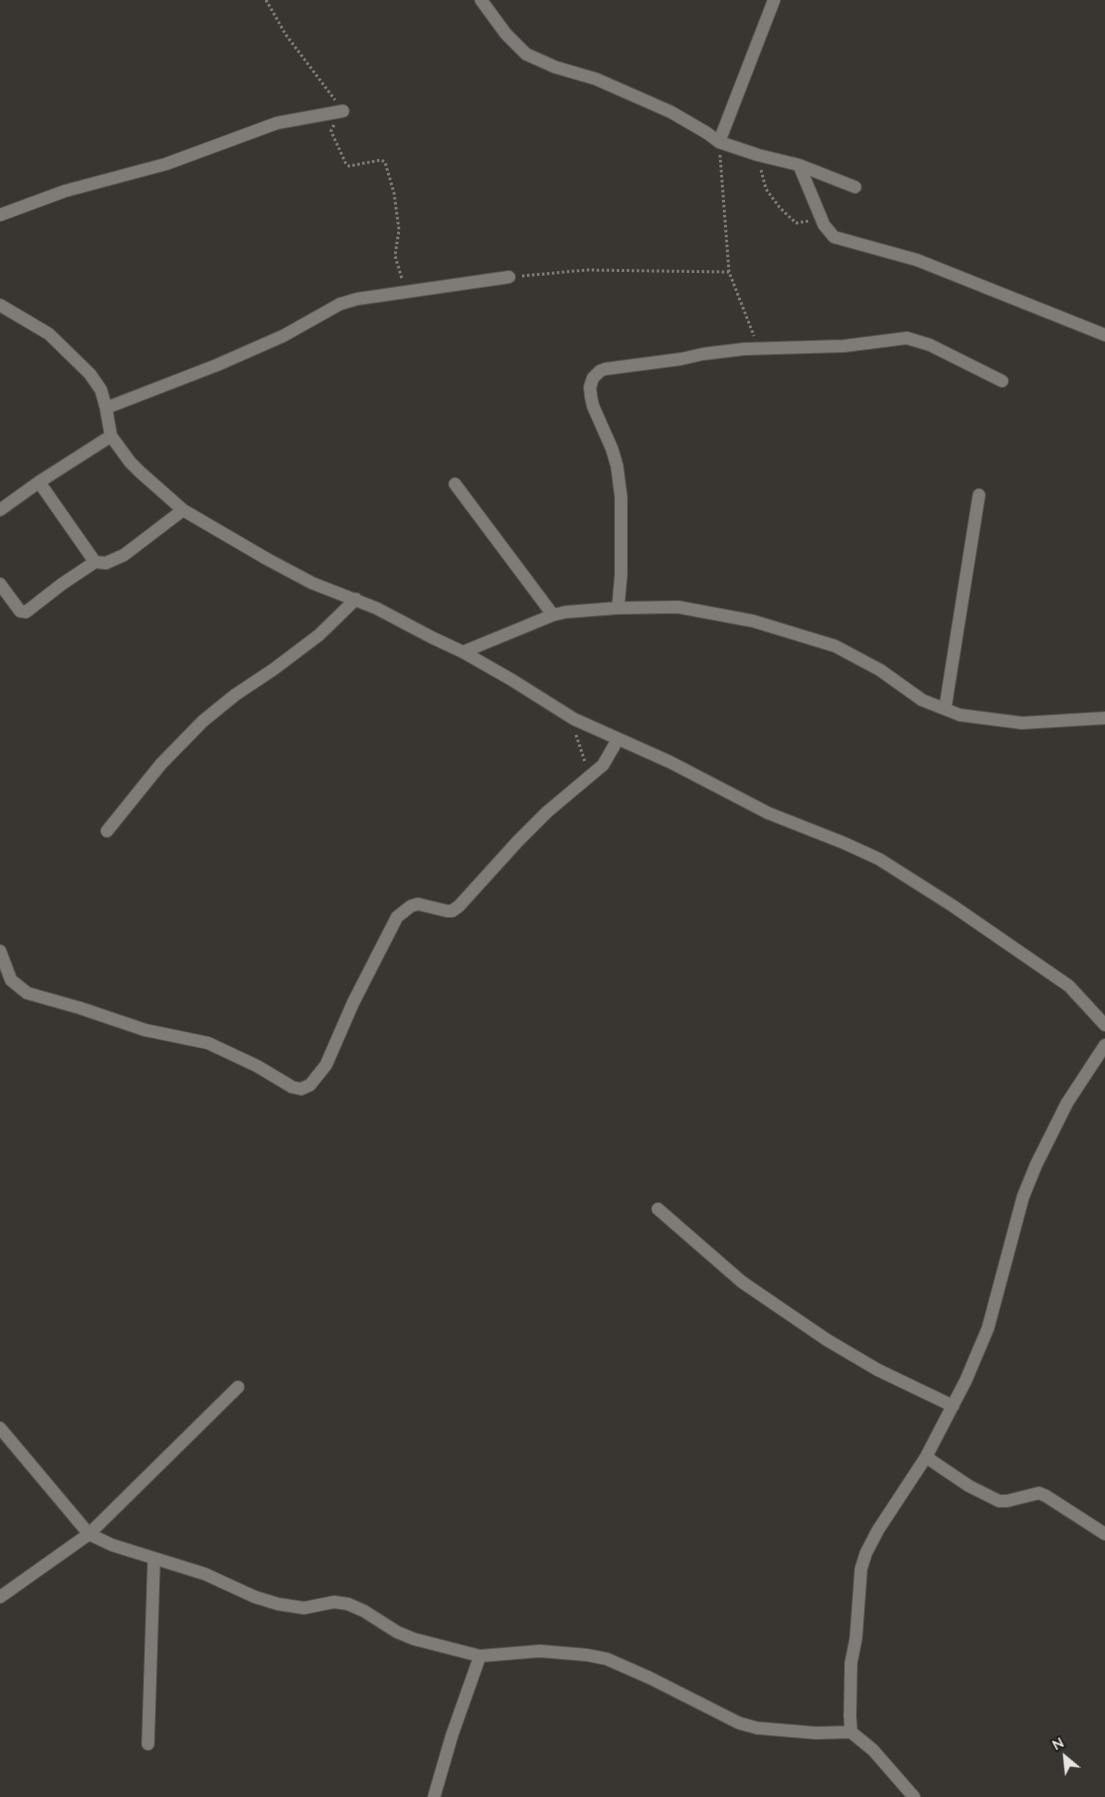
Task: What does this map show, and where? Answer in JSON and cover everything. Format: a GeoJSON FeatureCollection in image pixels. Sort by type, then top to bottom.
{"type":"FeatureCollection","features":[{"type":"Feature","properties":{"kind":"street"},"geometry":{"type":"LineString","coordinates":[[480,0],[506,34],[526,54],[555,67],[596,79],[671,112],[719,142],[758,155],[799,165],[855,187]]}},
{"type":"Feature","properties":{"kind":"street"},"geometry":{"type":"LineString","coordinates":[[719,142],[774,0]]}},
{"type":"Feature","properties":{"kind":"street"},"geometry":{"type":"LineString","coordinates":[[0,215],[65,190],[166,164],[277,123],[343,111]]}},
{"type":"Feature","properties":{"kind":"street"},"geometry":{"type":"LineString","coordinates":[[799,165],[822,219],[834,237],[917,260],[1105,335]]}},
{"type":"Feature","properties":{"kind":"street"},"geometry":{"type":"LineString","coordinates":[[106,408],[217,365],[274,340],[340,304],[357,299],[407,291],[509,277]]}},
{"type":"Feature","properties":{"kind":"street"},"geometry":{"type":"LineString","coordinates":[[0,305],[49,334],[90,374],[101,390],[111,436],[130,462],[183,510],[304,579],[393,616],[462,652],[512,680],[574,720],[670,762],[768,813],[844,843],[895,869],[994,933],[1069,986],[1105,1025]]}},
{"type":"Feature","properties":{"kind":"street"},"geometry":{"type":"LineString","coordinates":[[618,608],[621,557],[619,482],[612,449],[593,406],[590,387],[593,378],[605,368],[681,359],[703,354],[784,346],[844,346],[907,338],[930,345],[1002,381]]}},
{"type":"Feature","properties":{"kind":"street"},"geometry":{"type":"LineString","coordinates":[[0,510],[38,482],[111,436]]}},
{"type":"Feature","properties":{"kind":"street"},"geometry":{"type":"LineString","coordinates":[[38,482],[95,562]]}},
{"type":"Feature","properties":{"kind":"street"},"geometry":{"type":"LineString","coordinates":[[455,484],[553,615]]}},
{"type":"Feature","properties":{"kind":"street"},"geometry":{"type":"LineString","coordinates":[[945,709],[979,495]]}},
{"type":"Feature","properties":{"kind":"street"},"geometry":{"type":"LineString","coordinates":[[0,584],[20,611],[26,612],[62,584],[95,562],[106,564],[124,554],[183,510]]}},
{"type":"Feature","properties":{"kind":"street"},"geometry":{"type":"LineString","coordinates":[[107,831],[161,764],[196,727],[235,695],[274,669],[319,635],[356,600]]}},
{"type":"Feature","properties":{"kind":"street"},"geometry":{"type":"LineString","coordinates":[[462,652],[553,615],[618,608],[678,607],[753,621],[835,646],[863,660],[922,700],[960,715],[1022,723],[1105,718]]}},
{"type":"Feature","properties":{"kind":"street"},"geometry":{"type":"LineString","coordinates":[[0,951],[11,980],[27,993],[80,1008],[145,1030],[208,1043],[257,1066],[292,1087],[302,1089],[310,1085],[326,1066],[353,1003],[397,917],[411,906],[418,904],[447,911],[452,911],[459,906],[518,840],[547,812],[603,765],[618,738]]}},
{"type":"Feature","properties":{"kind":"street"},"geometry":{"type":"LineString","coordinates":[[851,1732],[852,1663],[856,1638],[861,1569],[866,1554],[878,1530],[926,1457],[966,1380],[988,1328],[1022,1197],[1067,1103],[1105,1045]]}},
{"type":"Feature","properties":{"kind":"street"},"geometry":{"type":"LineString","coordinates":[[658,1209],[742,1282],[827,1340],[878,1370],[953,1406]]}},
{"type":"Feature","properties":{"kind":"street"},"geometry":{"type":"LineString","coordinates":[[0,1597],[89,1534],[238,1387]]}},
{"type":"Feature","properties":{"kind":"street"},"geometry":{"type":"LineString","coordinates":[[0,1428],[89,1534],[112,1545],[205,1574],[255,1597],[278,1604],[304,1608],[334,1602],[348,1604],[364,1611],[397,1632],[414,1639],[480,1656],[540,1652],[587,1655],[607,1659],[650,1678],[738,1723],[758,1728],[816,1733],[851,1732],[873,1750],[914,1797]]}},
{"type":"Feature","properties":{"kind":"street"},"geometry":{"type":"LineString","coordinates":[[926,1457],[969,1486],[999,1501],[1039,1494],[1046,1496],[1105,1534]]}},
{"type":"Feature","properties":{"kind":"street"},"geometry":{"type":"LineString","coordinates":[[148,1744],[154,1558]]}},
{"type":"Feature","properties":{"kind":"street"},"geometry":{"type":"LineString","coordinates":[[434,1797],[452,1735],[480,1656]]}},
{"type":"Feature","properties":{"kind":"path"},"geometry":{"type":"LineString","coordinates":[[266,0],[286,35],[343,111],[331,131],[346,164],[352,166],[381,160],[385,162],[398,216],[399,230],[395,256],[407,291]]}},
{"type":"Feature","properties":{"kind":"path"},"geometry":{"type":"LineString","coordinates":[[719,142],[729,272],[760,349]]}},
{"type":"Feature","properties":{"kind":"path"},"geometry":{"type":"LineString","coordinates":[[758,155],[766,190],[789,218],[796,223],[822,219]]}},
{"type":"Feature","properties":{"kind":"path"},"geometry":{"type":"LineString","coordinates":[[509,277],[586,270],[729,272]]}},
{"type":"Feature","properties":{"kind":"path"},"geometry":{"type":"LineString","coordinates":[[574,720],[577,741],[586,764]]}}]}
